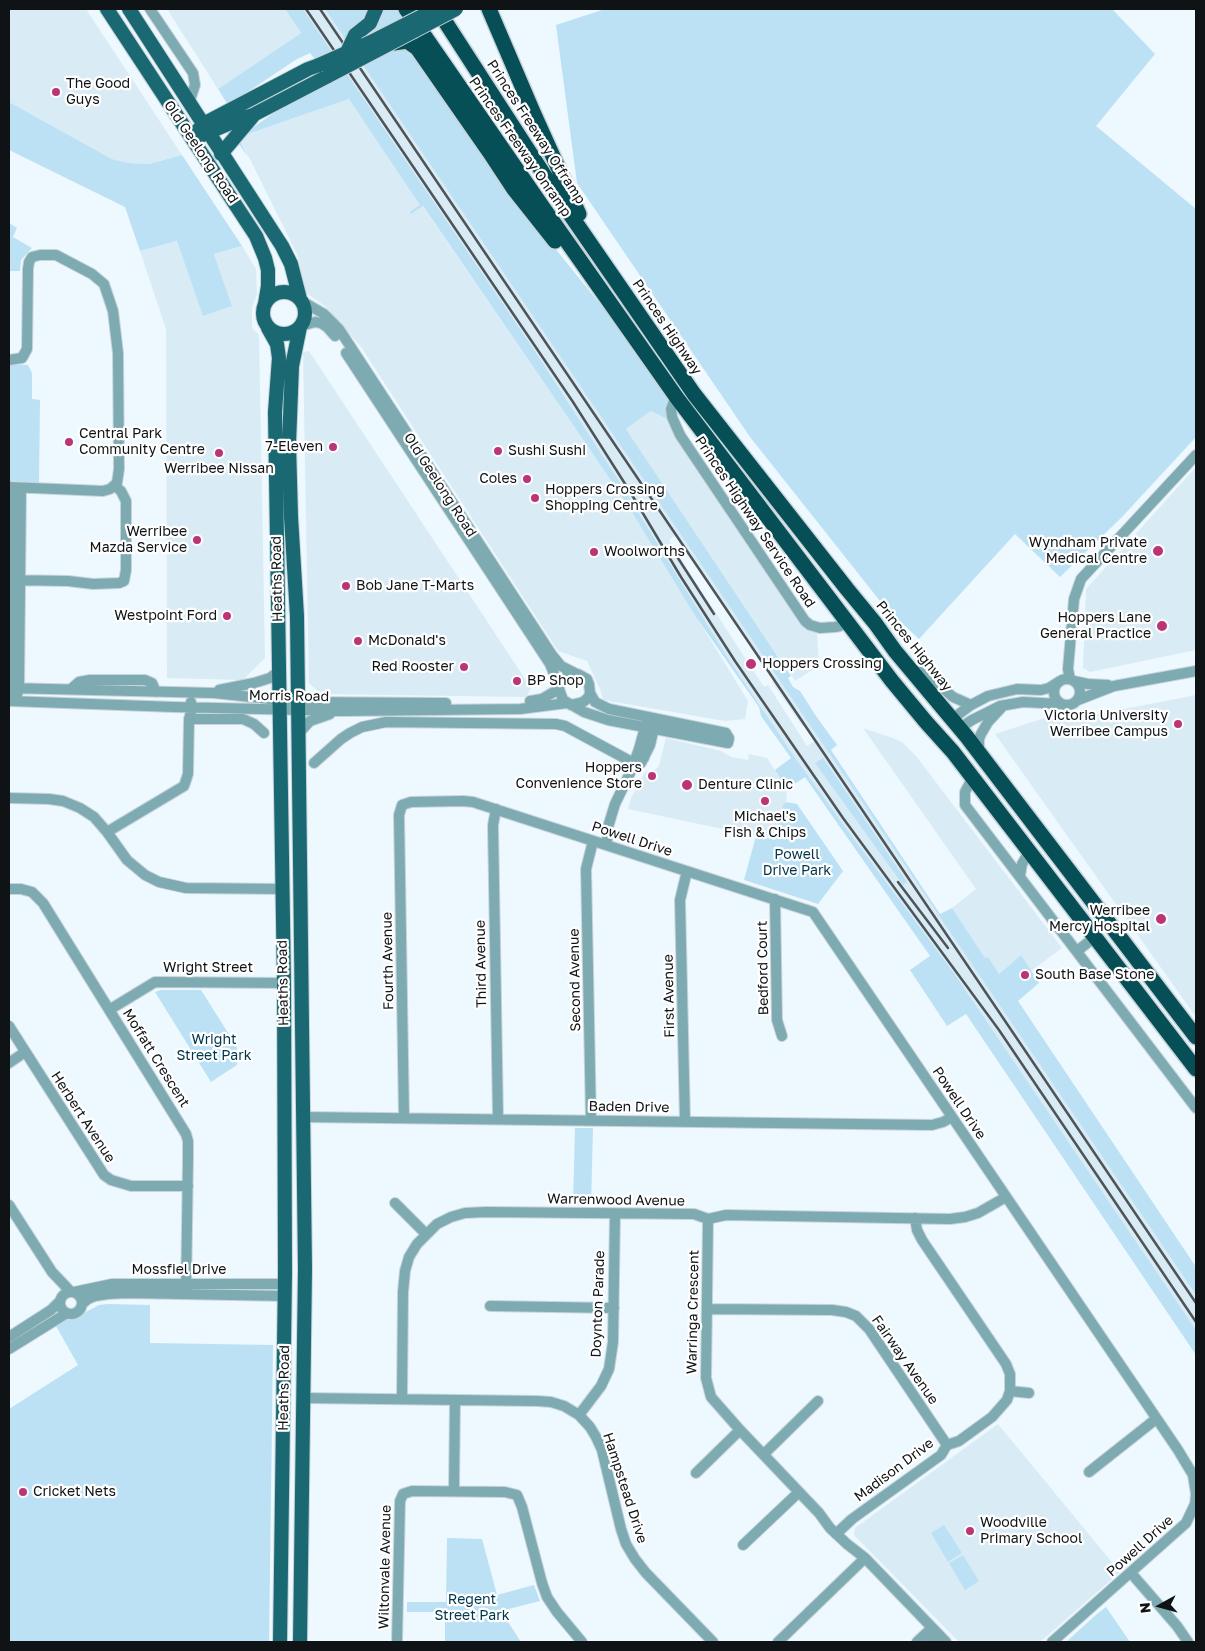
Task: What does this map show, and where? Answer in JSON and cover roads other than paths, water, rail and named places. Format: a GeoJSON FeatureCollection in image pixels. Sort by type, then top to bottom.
{"type":"FeatureCollection","features":[{"type":"Feature","properties":{"kind":"highway","name":"Princes Freeway Onramp"},"geometry":{"type":"LineString","coordinates":[[406,9],[609,302]]}},
{"type":"Feature","properties":{"kind":"highway","name":"Princes Freeway Offramp"},"geometry":{"type":"LineString","coordinates":[[437,9],[565,207],[610,272]]}},
{"type":"Feature","properties":{"kind":"highway"},"geometry":{"type":"LineString","coordinates":[[491,10],[564,184],[610,272]]}},
{"type":"Feature","properties":{"kind":"highway"},"geometry":{"type":"LineString","coordinates":[[394,43],[407,41],[417,48],[513,188],[545,229],[609,302],[677,398],[846,621],[909,701],[973,777],[1196,1069]]}},
{"type":"Feature","properties":{"kind":"highway","name":"Princes Highway"},"geometry":{"type":"LineString","coordinates":[[610,272],[694,394],[846,589],[875,623],[893,650],[979,753],[1196,1037]]}},
{"type":"Feature","properties":{"kind":"highway"},"geometry":{"type":"LineString","coordinates":[[677,398],[685,394],[694,394]]}},
{"type":"Feature","properties":{"kind":"highway"},"geometry":{"type":"LineString","coordinates":[[846,589],[852,610],[846,621]]}},
{"type":"Feature","properties":{"kind":"highway"},"geometry":{"type":"LineString","coordinates":[[866,645],[880,645],[893,650]]}},
{"type":"Feature","properties":{"kind":"highway"},"geometry":{"type":"LineString","coordinates":[[940,736],[956,724]]}},
{"type":"Feature","properties":{"kind":"highway"},"geometry":{"type":"LineString","coordinates":[[1095,936],[1109,923]]}},
{"type":"Feature","properties":{"kind":"highway"},"geometry":{"type":"LineString","coordinates":[[1148,1006],[1163,994]]}},
{"type":"Feature","properties":{"kind":"main road","name":"Old Geelong Road"},"geometry":{"type":"LineString","coordinates":[[107,9],[261,246],[268,275],[265,304]]}},
{"type":"Feature","properties":{"kind":"main road","name":"Old Geelong Road"},"geometry":{"type":"LineString","coordinates":[[128,9],[285,252],[300,300]]}},
{"type":"Feature","properties":{"kind":"main road"},"geometry":{"type":"LineString","coordinates":[[347,52],[355,35],[370,22],[376,9]]}},
{"type":"Feature","properties":{"kind":"main road"},"geometry":{"type":"LineString","coordinates":[[192,138],[308,69],[437,9]]}},
{"type":"Feature","properties":{"kind":"main road"},"geometry":{"type":"LineString","coordinates":[[206,129],[253,115],[456,9]]}},
{"type":"Feature","properties":{"kind":"main road"},"geometry":{"type":"LineString","coordinates":[[221,154],[253,115]]}},
{"type":"Feature","properties":{"kind":"main road"},"geometry":{"type":"LineString","coordinates":[[281,292],[291,294],[300,300],[305,313],[300,326],[292,333],[277,334],[268,328],[263,318],[265,304],[272,296],[281,292]]}},
{"type":"Feature","properties":{"kind":"main road","name":"Heaths Road"},"geometry":{"type":"LineString","coordinates":[[300,326],[292,366],[289,444],[297,616],[305,1292],[300,1642]]}},
{"type":"Feature","properties":{"kind":"main road","name":"Heaths Road"},"geometry":{"type":"LineString","coordinates":[[268,328],[277,344],[279,358],[275,412],[284,983],[285,1290],[280,1642]]}},
{"type":"Feature","properties":{"kind":"main road"},"geometry":{"type":"LineString","coordinates":[[282,889],[301,889]]}},
{"type":"Feature","properties":{"kind":"main road"},"geometry":{"type":"LineString","coordinates":[[285,1290],[305,1292]]}},
{"type":"Feature","properties":{"kind":"main road"},"geometry":{"type":"LineString","coordinates":[[283,1398],[303,1398]]}},
{"type":"Feature","properties":{"kind":"street","name":"Old Geelong Road"},"geometry":{"type":"LineString","coordinates":[[150,9],[193,73],[195,85],[189,103]]}},
{"type":"Feature","properties":{"kind":"street"},"geometry":{"type":"LineString","coordinates":[[9,360],[22,358],[27,348],[28,269],[32,257],[56,255],[92,274],[104,284],[114,311],[118,353],[118,479],[115,486],[103,491],[13,488],[15,634],[12,701]]}},
{"type":"Feature","properties":{"kind":"street","name":"Old Geelong Road"},"geometry":{"type":"LineString","coordinates":[[300,300],[332,321],[375,392],[550,664],[559,688]]}},
{"type":"Feature","properties":{"kind":"street","name":"Old Geelong Road"},"geometry":{"type":"LineString","coordinates":[[300,326],[316,322],[327,327],[362,369]]}},
{"type":"Feature","properties":{"kind":"street","name":"Princes Highway Service Road"},"geometry":{"type":"LineString","coordinates":[[677,398],[671,409],[672,417],[680,435],[805,621],[810,625],[820,628],[835,628],[846,621]]}},
{"type":"Feature","properties":{"kind":"street"},"geometry":{"type":"LineString","coordinates":[[1067,678],[1074,598],[1081,579],[1196,455]]}},
{"type":"Feature","properties":{"kind":"street"},"geometry":{"type":"LineString","coordinates":[[13,580],[68,581],[93,584],[119,584],[124,581],[126,570],[126,501],[121,491],[115,486]]}},
{"type":"Feature","properties":{"kind":"street","name":"Old Geelong Road"},"geometry":{"type":"LineString","coordinates":[[495,576],[552,655],[562,666],[575,674]]}},
{"type":"Feature","properties":{"kind":"street"},"geometry":{"type":"LineString","coordinates":[[877,660],[881,652],[893,650]]}},
{"type":"Feature","properties":{"kind":"street"},"geometry":{"type":"LineString","coordinates":[[910,669],[926,674],[953,697],[971,705]]}},
{"type":"Feature","properties":{"kind":"street"},"geometry":{"type":"LineString","coordinates":[[206,693],[254,683],[270,678],[278,671]]}},
{"type":"Feature","properties":{"kind":"street"},"geometry":{"type":"LineString","coordinates":[[956,724],[1005,705],[1023,702],[1071,705],[1078,700],[1114,686],[1196,671]]}},
{"type":"Feature","properties":{"kind":"street"},"geometry":{"type":"LineString","coordinates":[[559,688],[563,700],[595,716],[650,724],[726,733],[729,738],[728,743],[650,724],[598,705],[590,693],[587,679],[583,676],[575,674],[565,677],[559,688]]}},
{"type":"Feature","properties":{"kind":"street"},"geometry":{"type":"LineString","coordinates":[[1067,678],[1077,683],[1080,691],[1078,700]]}},
{"type":"Feature","properties":{"kind":"street"},"geometry":{"type":"LineString","coordinates":[[1060,704],[1054,692],[1057,684],[1067,678]]}},
{"type":"Feature","properties":{"kind":"street"},"geometry":{"type":"LineString","coordinates":[[956,724],[971,705],[997,694],[1016,690],[1041,690],[1049,688],[1067,678],[1088,684],[1114,686]]}},
{"type":"Feature","properties":{"kind":"street","name":"Morris Road"},"geometry":{"type":"LineString","coordinates":[[13,688],[206,693],[279,704],[345,711],[520,709],[569,704]]}},
{"type":"Feature","properties":{"kind":"street","name":"Morris Road"},"geometry":{"type":"LineString","coordinates":[[298,706],[526,702],[542,699],[559,688]]}},
{"type":"Feature","properties":{"kind":"street"},"geometry":{"type":"LineString","coordinates":[[107,832],[184,786],[188,774],[189,718],[192,708],[188,697],[179,692]]}},
{"type":"Feature","properties":{"kind":"street"},"geometry":{"type":"LineString","coordinates":[[569,704],[583,702],[590,693]]}},
{"type":"Feature","properties":{"kind":"street","name":"Morris Road"},"geometry":{"type":"LineString","coordinates":[[12,701],[192,708],[279,704]]}},
{"type":"Feature","properties":{"kind":"street"},"geometry":{"type":"LineString","coordinates":[[979,753],[981,734],[988,722],[1005,705]]}},
{"type":"Feature","properties":{"kind":"street"},"geometry":{"type":"LineString","coordinates":[[174,707],[182,710],[189,718],[243,719],[254,724],[264,733]]}},
{"type":"Feature","properties":{"kind":"street"},"geometry":{"type":"LineString","coordinates":[[299,733],[310,721],[318,717],[345,711]]}},
{"type":"Feature","properties":{"kind":"street"},"geometry":{"type":"LineString","coordinates":[[314,763],[341,739],[362,727],[398,722],[556,724],[565,726],[630,761],[640,756],[650,745],[650,724]]}},
{"type":"Feature","properties":{"kind":"street"},"geometry":{"type":"LineString","coordinates":[[640,756],[650,724]]}},
{"type":"Feature","properties":{"kind":"street","name":"Second Avenue"},"geometry":{"type":"LineString","coordinates":[[591,1120],[586,869],[599,843],[608,835],[608,827],[615,804],[640,756]]}},
{"type":"Feature","properties":{"kind":"street"},"geometry":{"type":"LineString","coordinates":[[973,777],[965,792],[965,805],[1196,1108]]}},
{"type":"Feature","properties":{"kind":"street"},"geometry":{"type":"LineString","coordinates":[[9,798],[49,798],[80,808],[94,817],[127,860],[145,875],[159,882],[186,888],[282,889]]}},
{"type":"Feature","properties":{"kind":"street","name":"Powell Drive"},"geometry":{"type":"LineString","coordinates":[[402,805],[411,802],[463,801],[496,809],[813,912],[1193,1475],[1196,1494],[1194,1514],[1178,1531],[1052,1642]]}},
{"type":"Feature","properties":{"kind":"street","name":"Fourth Avenue"},"geometry":{"type":"LineString","coordinates":[[402,805],[399,815],[404,1117]]}},
{"type":"Feature","properties":{"kind":"street","name":"Third Avenue"},"geometry":{"type":"LineString","coordinates":[[496,809],[493,825],[498,1118]]}},
{"type":"Feature","properties":{"kind":"street"},"geometry":{"type":"LineString","coordinates":[[1020,876],[1022,864],[1029,852]]}},
{"type":"Feature","properties":{"kind":"street","name":"First Avenue"},"geometry":{"type":"LineString","coordinates":[[685,1121],[680,900],[687,871]]}},
{"type":"Feature","properties":{"kind":"street","name":"Moffatt Crescent"},"geometry":{"type":"LineString","coordinates":[[9,889],[27,890],[38,897],[186,1134],[188,1141],[186,1289]]}},
{"type":"Feature","properties":{"kind":"street","name":"Bedford Court"},"geometry":{"type":"LineString","coordinates":[[775,899],[777,1020],[782,1036]]}},
{"type":"Feature","properties":{"kind":"street"},"geometry":{"type":"LineString","coordinates":[[1077,951],[1095,936]]}},
{"type":"Feature","properties":{"kind":"street","name":"Wright Street"},"geometry":{"type":"LineString","coordinates":[[109,1010],[155,982],[284,983]]}},
{"type":"Feature","properties":{"kind":"street","name":"Herbert Avenue"},"geometry":{"type":"LineString","coordinates":[[9,1026],[104,1175],[111,1180],[131,1186],[188,1186]]}},
{"type":"Feature","properties":{"kind":"street"},"geometry":{"type":"LineString","coordinates":[[9,1062],[25,1052]]}},
{"type":"Feature","properties":{"kind":"street","name":"Baden Drive"},"geometry":{"type":"LineString","coordinates":[[303,1117],[932,1125],[952,1117]]}},
{"type":"Feature","properties":{"kind":"street","name":"Warrenwood Avenue"},"geometry":{"type":"LineString","coordinates":[[402,1399],[403,1292],[405,1271],[409,1257],[417,1244],[437,1224],[451,1217],[465,1213],[486,1212],[694,1214],[708,1219],[726,1215],[950,1219],[978,1213],[1006,1197]]}},
{"type":"Feature","properties":{"kind":"street"},"geometry":{"type":"LineString","coordinates":[[395,1203],[426,1234]]}},
{"type":"Feature","properties":{"kind":"street"},"geometry":{"type":"LineString","coordinates":[[9,1205],[13,1220],[52,1272],[72,1292],[79,1295],[82,1304],[77,1312],[67,1313],[9,1349]]}},
{"type":"Feature","properties":{"kind":"street","name":"Doynton Parade"},"geometry":{"type":"LineString","coordinates":[[579,1415],[601,1386],[609,1369],[614,1342],[615,1214]]}},
{"type":"Feature","properties":{"kind":"street"},"geometry":{"type":"LineString","coordinates":[[914,1218],[922,1240],[1006,1364],[1011,1383],[1010,1390],[1029,1393]]}},
{"type":"Feature","properties":{"kind":"street","name":"Warringa Crescent"},"geometry":{"type":"LineString","coordinates":[[708,1219],[706,1378],[711,1396],[740,1430],[839,1531],[937,1637]]}},
{"type":"Feature","properties":{"kind":"street"},"geometry":{"type":"LineString","coordinates":[[52,1272],[61,1308],[67,1313]]}},
{"type":"Feature","properties":{"kind":"street","name":"Mossfiel Drive"},"geometry":{"type":"LineString","coordinates":[[72,1292],[104,1284],[186,1289],[285,1290]]}},
{"type":"Feature","properties":{"kind":"street","name":"Mossfiel Drive"},"geometry":{"type":"LineString","coordinates":[[82,1304],[88,1299],[108,1294],[186,1289]]}},
{"type":"Feature","properties":{"kind":"street"},"geometry":{"type":"LineString","coordinates":[[9,1336],[51,1310],[64,1294],[72,1292]]}},
{"type":"Feature","properties":{"kind":"street"},"geometry":{"type":"LineString","coordinates":[[490,1306],[614,1308]]}},
{"type":"Feature","properties":{"kind":"street","name":"Fairway Avenue"},"geometry":{"type":"LineString","coordinates":[[707,1309],[832,1310],[856,1316],[869,1329],[947,1445]]}},
{"type":"Feature","properties":{"kind":"street","name":"Madison Drive"},"geometry":{"type":"LineString","coordinates":[[839,1531],[941,1455],[947,1445],[959,1441],[992,1417],[1007,1400],[1010,1390]]}},
{"type":"Feature","properties":{"kind":"street","name":"Hampstead Drive"},"geometry":{"type":"LineString","coordinates":[[303,1398],[550,1402],[564,1406],[579,1415],[590,1426],[602,1450],[621,1529],[626,1544],[635,1559],[646,1573],[713,1642]]}},
{"type":"Feature","properties":{"kind":"street"},"geometry":{"type":"LineString","coordinates":[[454,1492],[455,1400]]}},
{"type":"Feature","properties":{"kind":"street"},"geometry":{"type":"LineString","coordinates":[[764,1454],[818,1401]]}},
{"type":"Feature","properties":{"kind":"street"},"geometry":{"type":"LineString","coordinates":[[1090,1472],[1156,1419]]}},
{"type":"Feature","properties":{"kind":"street"},"geometry":{"type":"LineString","coordinates":[[696,1473],[740,1430]]}},
{"type":"Feature","properties":{"kind":"street","name":"Wiltonvale Avenue"},"geometry":{"type":"LineString","coordinates":[[397,1642],[400,1491],[518,1493],[547,1597],[582,1642]]}},
{"type":"Feature","properties":{"kind":"street"},"geometry":{"type":"LineString","coordinates":[[743,1545],[799,1492]]}},
{"type":"Feature","properties":{"kind":"street"},"geometry":{"type":"LineString","coordinates":[[778,1642],[861,1555]]}},
{"type":"Feature","properties":{"kind":"street"},"geometry":{"type":"LineString","coordinates":[[1131,1573],[1172,1619],[1188,1642]]}},
{"type":"Feature","properties":{"kind":"street"},"geometry":{"type":"LineString","coordinates":[[918,1642],[937,1637]]}},
{"type":"Feature","properties":{"kind":"railway"},"geometry":{"type":"LineString","coordinates":[[306,9],[573,402],[735,661],[843,818],[999,1030],[1196,1322]]}},
{"type":"Feature","properties":{"kind":"railway"},"geometry":{"type":"LineString","coordinates":[[320,9],[1196,1303]]}},
{"type":"Feature","properties":{"kind":"railway"},"geometry":{"type":"LineString","coordinates":[[676,555],[714,614]]}},
{"type":"Feature","properties":{"kind":"railway"},"geometry":{"type":"LineString","coordinates":[[898,882],[948,948]]}},
{"type":"Feature","properties":{"kind":"place","name":"The Good Guys"},"geometry":{"type":"Point","coordinates":[56,92]}},
{"type":"Feature","properties":{"kind":"place","name":"Central Park Community Centre"},"geometry":{"type":"Point","coordinates":[69,442]}},
{"type":"Feature","properties":{"kind":"place","name":"7-Eleven"},"geometry":{"type":"Point","coordinates":[333,447]}},
{"type":"Feature","properties":{"kind":"place","name":"Sushi Sushi"},"geometry":{"type":"Point","coordinates":[498,451]}},
{"type":"Feature","properties":{"kind":"place","name":"Werribee Nissan"},"geometry":{"type":"Point","coordinates":[219,453]}},
{"type":"Feature","properties":{"kind":"place","name":"Coles"},"geometry":{"type":"Point","coordinates":[527,479]}},
{"type":"Feature","properties":{"kind":"place","name":"Hoppers Crossing Shopping Centre"},"geometry":{"type":"Point","coordinates":[535,498]}},
{"type":"Feature","properties":{"kind":"place","name":"Werribee Mazda Service"},"geometry":{"type":"Point","coordinates":[197,540]}},
{"type":"Feature","properties":{"kind":"place","name":"Wyndham Private Medical Centre"},"geometry":{"type":"Point","coordinates":[1158,551]}},
{"type":"Feature","properties":{"kind":"place","name":"Woolworths"},"geometry":{"type":"Point","coordinates":[594,552]}},
{"type":"Feature","properties":{"kind":"place","name":"Bob Jane T-Marts"},"geometry":{"type":"Point","coordinates":[346,586]}},
{"type":"Feature","properties":{"kind":"place","name":"Westpoint Ford"},"geometry":{"type":"Point","coordinates":[227,616]}},
{"type":"Feature","properties":{"kind":"place","name":"Hoppers Lane General Practice"},"geometry":{"type":"Point","coordinates":[1162,626]}},
{"type":"Feature","properties":{"kind":"place","name":"McDonald's"},"geometry":{"type":"Point","coordinates":[358,641]}},
{"type":"Feature","properties":{"kind":"place","name":"Hoppers Crossing"},"geometry":{"type":"Point","coordinates":[751,664]}},
{"type":"Feature","properties":{"kind":"place","name":"Red Rooster"},"geometry":{"type":"Point","coordinates":[464,667]}},
{"type":"Feature","properties":{"kind":"place","name":"BP Shop"},"geometry":{"type":"Point","coordinates":[517,681]}},
{"type":"Feature","properties":{"kind":"place","name":"Victoria University Werribee Campus"},"geometry":{"type":"Point","coordinates":[1178,724]}},
{"type":"Feature","properties":{"kind":"place","name":"Hoppers Convenience Store"},"geometry":{"type":"Point","coordinates":[652,776]}},
{"type":"Feature","properties":{"kind":"place","name":"Denture Clinic"},"geometry":{"type":"Point","coordinates":[687,785]}},
{"type":"Feature","properties":{"kind":"place","name":"Michael's Fish & Chips"},"geometry":{"type":"Point","coordinates":[765,801]}},
{"type":"Feature","properties":{"kind":"place","name":"Werribee Mercy Hospital"},"geometry":{"type":"Point","coordinates":[1161,919]}},
{"type":"Feature","properties":{"kind":"place","name":"South Base Stone"},"geometry":{"type":"Point","coordinates":[1025,975]}},
{"type":"Feature","properties":{"kind":"place","name":"Cricket Nets"},"geometry":{"type":"Point","coordinates":[23,1492]}},
{"type":"Feature","properties":{"kind":"place","name":"Woodville Primary School"},"geometry":{"type":"Point","coordinates":[970,1531]}},
{"type":"Feature","properties":{"kind":"park label","name":"Powell Drive Park"},"geometry":{"type":"Point","coordinates":[797,864]}},
{"type":"Feature","properties":{"kind":"park label","name":"Wright Street Park"},"geometry":{"type":"Point","coordinates":[214,1048]}},
{"type":"Feature","properties":{"kind":"park label","name":"Regent Street Park"},"geometry":{"type":"Point","coordinates":[472,1608]}}]}
